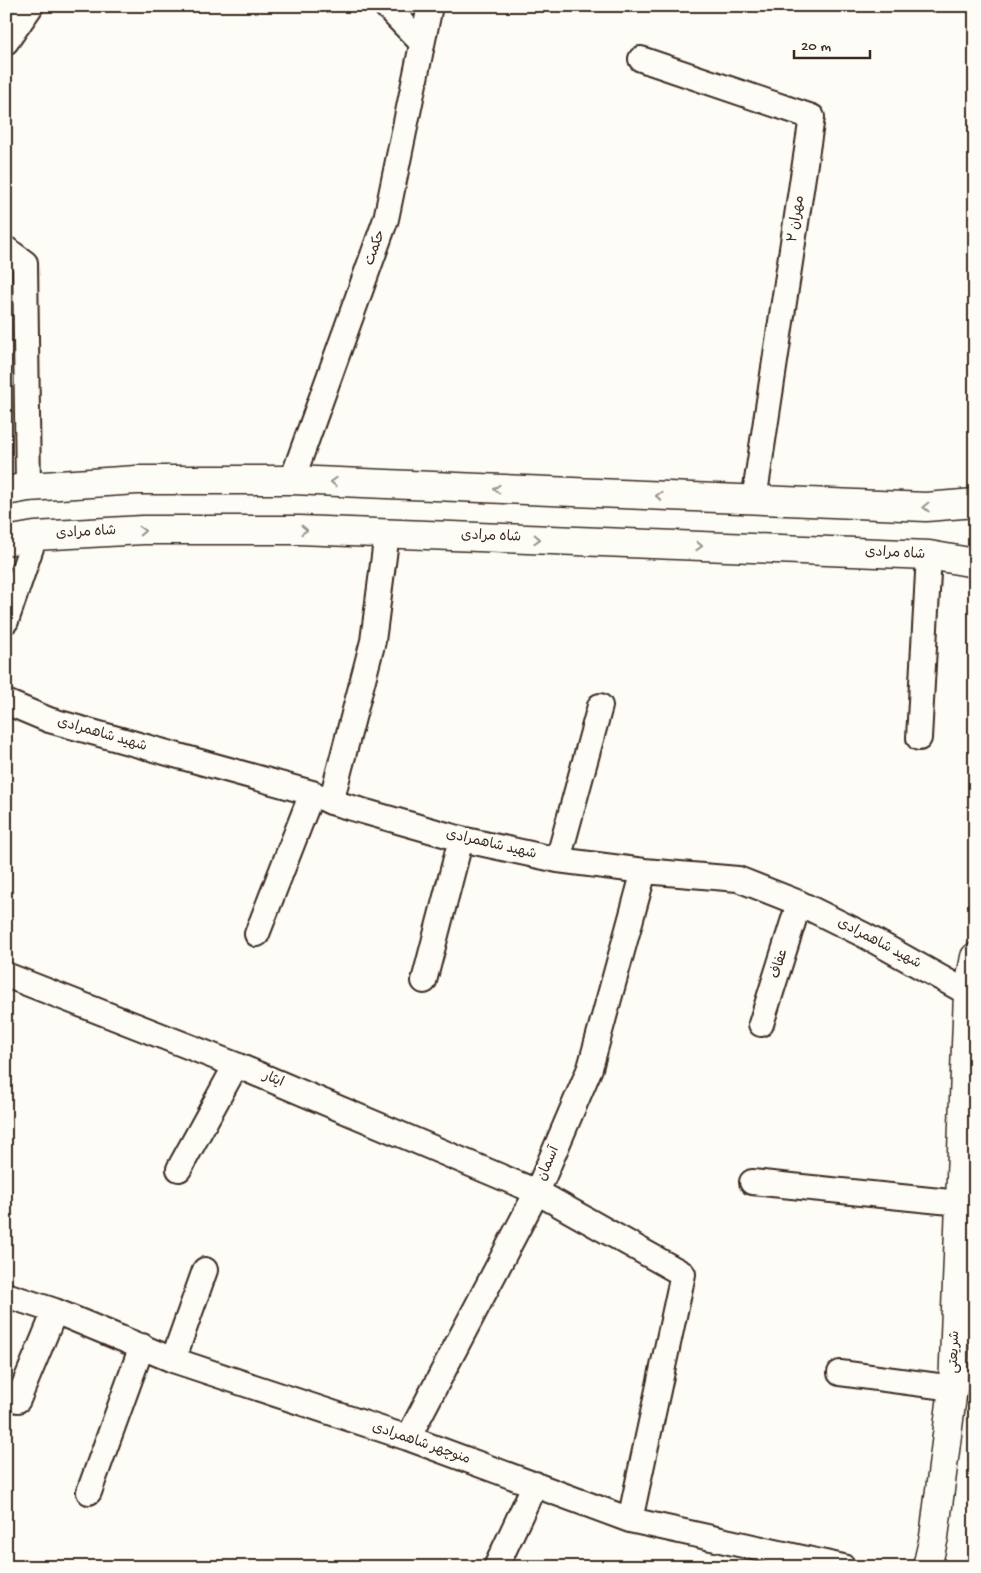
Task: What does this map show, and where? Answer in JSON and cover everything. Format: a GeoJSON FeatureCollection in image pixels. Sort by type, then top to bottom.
{"type":"FeatureCollection","features":[{"type":"Feature","properties":{"kind":"main road"},"geometry":{"type":"LineString","coordinates":[[17,489],[137,480],[292,480],[926,507],[975,503]]}},
{"type":"Feature","properties":{"kind":"main road","name":"شاه مرادی"},"geometry":{"type":"LineString","coordinates":[[6,540],[36,536],[143,530],[299,530],[929,555],[975,563]]}},
{"type":"Feature","properties":{"kind":"main road","name":"شریعتی"},"geometry":{"type":"LineString","coordinates":[[927,1567],[934,1537],[953,1388],[968,992],[975,957]]}},
{"type":"Feature","properties":{"kind":"street"},"geometry":{"type":"LineString","coordinates":[[6,42],[31,6]]}},
{"type":"Feature","properties":{"kind":"street"},"geometry":{"type":"LineString","coordinates":[[386,6],[422,43]]}},
{"type":"Feature","properties":{"kind":"street","name":"حکمت"},"geometry":{"type":"LineString","coordinates":[[292,480],[386,219],[430,6]]}},
{"type":"Feature","properties":{"kind":"street","name":"مهران ۲"},"geometry":{"type":"LineString","coordinates":[[641,58],[812,116],[754,500]]}},
{"type":"Feature","properties":{"kind":"street"},"geometry":{"type":"LineString","coordinates":[[6,250],[25,263],[17,489]]}},
{"type":"Feature","properties":{"kind":"street"},"geometry":{"type":"LineString","coordinates":[[257,934],[321,798],[373,641],[386,533]]}},
{"type":"Feature","properties":{"kind":"street"},"geometry":{"type":"LineString","coordinates":[[6,621],[36,536]]}},
{"type":"Feature","properties":{"kind":"street"},"geometry":{"type":"LineString","coordinates":[[919,738],[929,555]]}},
{"type":"Feature","properties":{"kind":"street","name":"شهید شاهمرادی"},"geometry":{"type":"LineString","coordinates":[[6,702],[49,720],[461,839],[558,860],[644,872],[738,879],[799,903],[968,992]]}},
{"type":"Feature","properties":{"kind":"street"},"geometry":{"type":"LineString","coordinates":[[558,860],[600,706]]}},
{"type":"Feature","properties":{"kind":"street"},"geometry":{"type":"LineString","coordinates":[[424,981],[461,839]]}},
{"type":"Feature","properties":{"kind":"street","name":"آسمان"},"geometry":{"type":"LineString","coordinates":[[408,1438],[537,1192],[590,1068],[644,872]]}},
{"type":"Feature","properties":{"kind":"street","name":"عفاف"},"geometry":{"type":"LineString","coordinates":[[762,1024],[799,903]]}},
{"type":"Feature","properties":{"kind":"street","name":"ایثار"},"geometry":{"type":"LineString","coordinates":[[6,975],[236,1065],[537,1192],[684,1274],[630,1520]]}},
{"type":"Feature","properties":{"kind":"street"},"geometry":{"type":"LineString","coordinates":[[179,1169],[236,1065]]}},
{"type":"Feature","properties":{"kind":"street"},"geometry":{"type":"LineString","coordinates":[[752,1182],[960,1203]]}},
{"type":"Feature","properties":{"kind":"street"},"geometry":{"type":"LineString","coordinates":[[173,1360],[205,1270]]}},
{"type":"Feature","properties":{"kind":"street","name":"منوچهر شاهمرادی"},"geometry":{"type":"LineString","coordinates":[[6,1295],[56,1311],[173,1360],[408,1438],[630,1520],[843,1567]]}},
{"type":"Feature","properties":{"kind":"street"},"geometry":{"type":"LineString","coordinates":[[18,1400],[56,1311]]}},
{"type":"Feature","properties":{"kind":"street"},"geometry":{"type":"LineString","coordinates":[[88,1492],[142,1346]]}},
{"type":"Feature","properties":{"kind":"street"},"geometry":{"type":"LineString","coordinates":[[840,1373],[953,1388]]}},
{"type":"Feature","properties":{"kind":"street"},"geometry":{"type":"LineString","coordinates":[[496,1567],[535,1484]]}}]}
